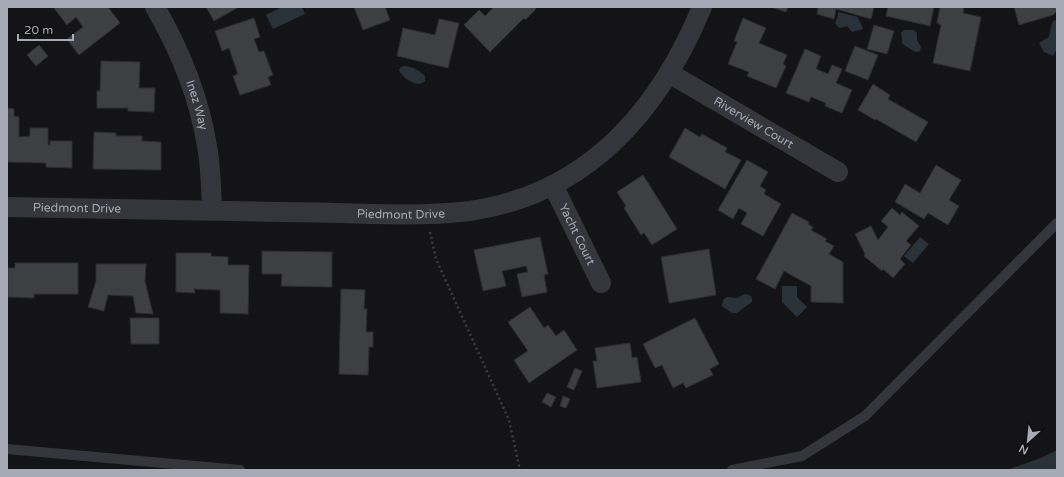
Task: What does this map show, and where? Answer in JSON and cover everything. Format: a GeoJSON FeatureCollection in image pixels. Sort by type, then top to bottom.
{"type":"FeatureCollection","features":[{"type":"Feature","properties":{"kind":"street","name":"Inez Way"},"geometry":{"type":"LineString","coordinates":[[155,7],[181,57],[192,85],[201,117],[207,147],[212,210]]}},
{"type":"Feature","properties":{"kind":"street","name":"Piedmont Drive"},"geometry":{"type":"LineString","coordinates":[[7,207],[408,215],[443,214],[471,211],[498,205],[528,196],[553,185],[579,170],[614,142],[645,108],[669,73],[688,38],[702,7]]}},
{"type":"Feature","properties":{"kind":"street","name":"Riverview Court"},"geometry":{"type":"LineString","coordinates":[[669,73],[838,172]]}},
{"type":"Feature","properties":{"kind":"street","name":"Yacht Court"},"geometry":{"type":"LineString","coordinates":[[553,185],[601,283]]}},
{"type":"Feature","properties":{"kind":"lane"},"geometry":{"type":"LineString","coordinates":[[732,470],[802,456],[865,416],[1057,223]]}},
{"type":"Feature","properties":{"kind":"lane"},"geometry":{"type":"LineString","coordinates":[[7,449],[240,470]]}},
{"type":"Feature","properties":{"kind":"path"},"geometry":{"type":"LineString","coordinates":[[430,231],[436,259],[509,420],[520,470]]}},
{"type":"Feature","properties":{"kind":"shaded area"},"geometry":{"type":"Polygon","coordinates":[[[282,7],[302,7],[305,14],[273,29],[266,15],[282,7]]]}},
{"type":"Feature","properties":{"kind":"shaded area"},"geometry":{"type":"Polygon","coordinates":[[[838,12],[858,17],[863,29],[852,32],[847,26],[840,28],[838,27],[835,23],[838,12]]]}},
{"type":"Feature","properties":{"kind":"shaded area"},"geometry":{"type":"Polygon","coordinates":[[[1054,20],[1057,21],[1057,49],[1053,56],[1044,52],[1039,43],[1049,37],[1054,20]]]}},
{"type":"Feature","properties":{"kind":"shaded area"},"geometry":{"type":"Polygon","coordinates":[[[904,30],[914,30],[917,33],[917,40],[921,47],[920,51],[914,51],[902,43],[901,33],[904,30]]]}},
{"type":"Feature","properties":{"kind":"shaded area"},"geometry":{"type":"Polygon","coordinates":[[[405,66],[420,72],[425,76],[425,81],[418,84],[410,82],[399,70],[401,67],[405,66]]]}},
{"type":"Feature","properties":{"kind":"shaded area"},"geometry":{"type":"Polygon","coordinates":[[[920,237],[929,244],[913,263],[904,256],[920,237]]]}},
{"type":"Feature","properties":{"kind":"shaded area"},"geometry":{"type":"Polygon","coordinates":[[[782,286],[797,286],[797,297],[807,307],[797,317],[782,302],[782,286]]]}},
{"type":"Feature","properties":{"kind":"shaded area"},"geometry":{"type":"Polygon","coordinates":[[[745,294],[751,296],[752,302],[737,313],[732,313],[722,306],[724,299],[727,297],[737,298],[745,294]]]}},
{"type":"Feature","properties":{"kind":"shaded area"},"geometry":{"type":"Polygon","coordinates":[[[1057,450],[1057,470],[1007,470],[1041,458],[1057,450]]]}},
{"type":"Feature","properties":{"kind":"building"},"geometry":{"type":"Polygon","coordinates":[[[53,7],[108,7],[120,23],[79,55],[67,39],[83,27],[76,17],[67,25],[53,7]]]}},
{"type":"Feature","properties":{"kind":"building"},"geometry":{"type":"Polygon","coordinates":[[[206,7],[239,7],[214,21],[206,7]]]}},
{"type":"Feature","properties":{"kind":"building"},"geometry":{"type":"Polygon","coordinates":[[[354,7],[385,7],[390,20],[363,30],[354,7]]]}},
{"type":"Feature","properties":{"kind":"building"},"geometry":{"type":"Polygon","coordinates":[[[494,7],[534,7],[536,9],[525,20],[524,18],[490,52],[464,25],[479,10],[485,16],[494,7]]]}},
{"type":"Feature","properties":{"kind":"building"},"geometry":{"type":"Polygon","coordinates":[[[771,7],[788,7],[786,12],[771,7]]]}},
{"type":"Feature","properties":{"kind":"building"},"geometry":{"type":"Polygon","coordinates":[[[818,7],[874,7],[871,19],[836,9],[834,19],[817,14],[818,7]]]}},
{"type":"Feature","properties":{"kind":"building"},"geometry":{"type":"Polygon","coordinates":[[[888,7],[934,7],[930,26],[886,16],[888,7]]]}},
{"type":"Feature","properties":{"kind":"building"},"geometry":{"type":"Polygon","coordinates":[[[940,7],[964,7],[963,13],[981,17],[970,71],[933,63],[941,25],[937,23],[940,7]]]}},
{"type":"Feature","properties":{"kind":"building"},"geometry":{"type":"Polygon","coordinates":[[[1014,7],[1057,7],[1057,11],[1053,15],[1019,25],[1014,7]]]}},
{"type":"Feature","properties":{"kind":"building"},"geometry":{"type":"Polygon","coordinates":[[[254,18],[260,37],[254,39],[259,52],[264,51],[273,75],[268,77],[271,85],[240,95],[233,76],[238,74],[229,48],[222,51],[215,31],[254,18]]]}},
{"type":"Feature","properties":{"kind":"building"},"geometry":{"type":"Polygon","coordinates":[[[743,18],[766,28],[759,43],[787,55],[783,64],[786,66],[776,88],[747,76],[749,72],[728,64],[737,42],[734,41],[743,18]]]}},
{"type":"Feature","properties":{"kind":"building"},"geometry":{"type":"Polygon","coordinates":[[[439,19],[459,23],[448,68],[397,56],[403,28],[435,35],[439,19]]]}},
{"type":"Feature","properties":{"kind":"building"},"geometry":{"type":"Polygon","coordinates":[[[874,25],[894,31],[887,54],[867,49],[874,25]]]}},
{"type":"Feature","properties":{"kind":"building"},"geometry":{"type":"Polygon","coordinates":[[[39,45],[48,56],[36,66],[27,55],[39,45]]]}},
{"type":"Feature","properties":{"kind":"building"},"geometry":{"type":"Polygon","coordinates":[[[855,46],[878,55],[868,80],[845,71],[855,46]]]}},
{"type":"Feature","properties":{"kind":"building"},"geometry":{"type":"Polygon","coordinates":[[[805,49],[821,56],[816,69],[828,74],[832,65],[842,69],[836,83],[852,90],[842,113],[825,106],[826,103],[811,97],[809,102],[786,93],[805,49]]]}},
{"type":"Feature","properties":{"kind":"building"},"geometry":{"type":"Polygon","coordinates":[[[101,61],[140,62],[139,88],[155,88],[154,112],[128,111],[128,108],[97,108],[97,91],[100,91],[101,61]]]}},
{"type":"Feature","properties":{"kind":"building"},"geometry":{"type":"Polygon","coordinates":[[[873,84],[890,95],[888,99],[928,122],[916,142],[858,110],[873,84]]]}},
{"type":"Feature","properties":{"kind":"building"},"geometry":{"type":"Polygon","coordinates":[[[7,108],[14,109],[14,116],[19,117],[19,137],[30,136],[30,128],[48,128],[48,145],[50,145],[50,141],[72,141],[72,168],[46,167],[46,163],[7,162],[7,108]]]}},
{"type":"Feature","properties":{"kind":"building"},"geometry":{"type":"Polygon","coordinates":[[[685,128],[700,137],[702,134],[727,148],[725,152],[741,160],[725,189],[669,157],[685,128]]]}},
{"type":"Feature","properties":{"kind":"building"},"geometry":{"type":"Polygon","coordinates":[[[94,132],[116,133],[116,136],[142,136],[142,141],[161,142],[161,170],[93,169],[94,132]]]}},
{"type":"Feature","properties":{"kind":"building"},"geometry":{"type":"Polygon","coordinates":[[[747,160],[768,172],[760,186],[766,190],[764,194],[781,204],[763,236],[741,224],[747,213],[739,208],[733,219],[718,210],[747,160]]]}},
{"type":"Feature","properties":{"kind":"building"},"geometry":{"type":"Polygon","coordinates":[[[936,165],[961,180],[949,200],[959,206],[948,225],[928,213],[924,219],[895,202],[905,184],[920,193],[936,165]]]}},
{"type":"Feature","properties":{"kind":"building"},"geometry":{"type":"Polygon","coordinates":[[[643,175],[677,229],[652,245],[644,233],[641,235],[624,208],[626,206],[617,192],[643,175]]]}},
{"type":"Feature","properties":{"kind":"building"},"geometry":{"type":"Polygon","coordinates":[[[892,208],[900,215],[902,212],[919,226],[906,241],[911,245],[900,259],[905,264],[893,278],[864,256],[865,254],[855,234],[871,226],[878,240],[888,227],[881,221],[892,208]]]}},
{"type":"Feature","properties":{"kind":"building"},"geometry":{"type":"Polygon","coordinates":[[[792,213],[809,222],[808,224],[813,227],[811,230],[827,239],[825,241],[834,246],[829,254],[843,262],[843,303],[811,302],[811,286],[784,271],[775,289],[756,279],[792,213]]]}},
{"type":"Feature","properties":{"kind":"building"},"geometry":{"type":"Polygon","coordinates":[[[540,237],[548,274],[544,275],[547,292],[522,297],[517,274],[528,272],[526,266],[502,271],[506,286],[483,291],[474,250],[540,237]]]}},
{"type":"Feature","properties":{"kind":"building"},"geometry":{"type":"Polygon","coordinates":[[[709,249],[716,295],[669,303],[661,257],[709,249]]]}},
{"type":"Feature","properties":{"kind":"building"},"geometry":{"type":"Polygon","coordinates":[[[262,251],[332,252],[332,287],[281,286],[282,274],[262,274],[262,251]]]}},
{"type":"Feature","properties":{"kind":"building"},"geometry":{"type":"Polygon","coordinates":[[[176,253],[211,253],[211,256],[228,257],[228,265],[249,265],[248,314],[220,313],[220,290],[194,289],[195,293],[176,292],[176,253]]]}},
{"type":"Feature","properties":{"kind":"building"},"geometry":{"type":"Polygon","coordinates":[[[15,263],[78,263],[78,294],[34,294],[34,298],[8,297],[8,268],[15,268],[15,263]]]}},
{"type":"Feature","properties":{"kind":"building"},"geometry":{"type":"Polygon","coordinates":[[[96,264],[146,264],[145,281],[153,314],[136,313],[133,296],[108,295],[104,311],[88,307],[96,281],[96,264]]]}},
{"type":"Feature","properties":{"kind":"building"},"geometry":{"type":"Polygon","coordinates":[[[341,289],[365,290],[364,309],[367,309],[366,332],[373,332],[373,347],[369,347],[368,375],[339,374],[341,289]]]}},
{"type":"Feature","properties":{"kind":"building"},"geometry":{"type":"Polygon","coordinates":[[[530,307],[544,328],[548,325],[556,336],[564,330],[577,350],[529,383],[514,360],[528,351],[508,322],[530,307]]]}},
{"type":"Feature","properties":{"kind":"building"},"geometry":{"type":"Polygon","coordinates":[[[130,318],[159,318],[159,344],[131,344],[130,318]]]}},
{"type":"Feature","properties":{"kind":"building"},"geometry":{"type":"Polygon","coordinates":[[[695,318],[719,364],[710,369],[713,375],[686,388],[683,383],[673,388],[662,365],[655,368],[643,344],[695,318]]]}},
{"type":"Feature","properties":{"kind":"building"},"geometry":{"type":"Polygon","coordinates":[[[630,343],[632,358],[637,357],[641,382],[597,388],[593,361],[597,361],[595,348],[630,343]]]}},
{"type":"Feature","properties":{"kind":"building"},"geometry":{"type":"Polygon","coordinates":[[[575,368],[582,371],[574,390],[567,387],[575,368]]]}},
{"type":"Feature","properties":{"kind":"building"},"geometry":{"type":"Polygon","coordinates":[[[547,393],[556,397],[551,407],[542,402],[547,393]]]}},
{"type":"Feature","properties":{"kind":"building"},"geometry":{"type":"Polygon","coordinates":[[[563,396],[570,399],[566,408],[560,406],[563,396]]]}}]}
